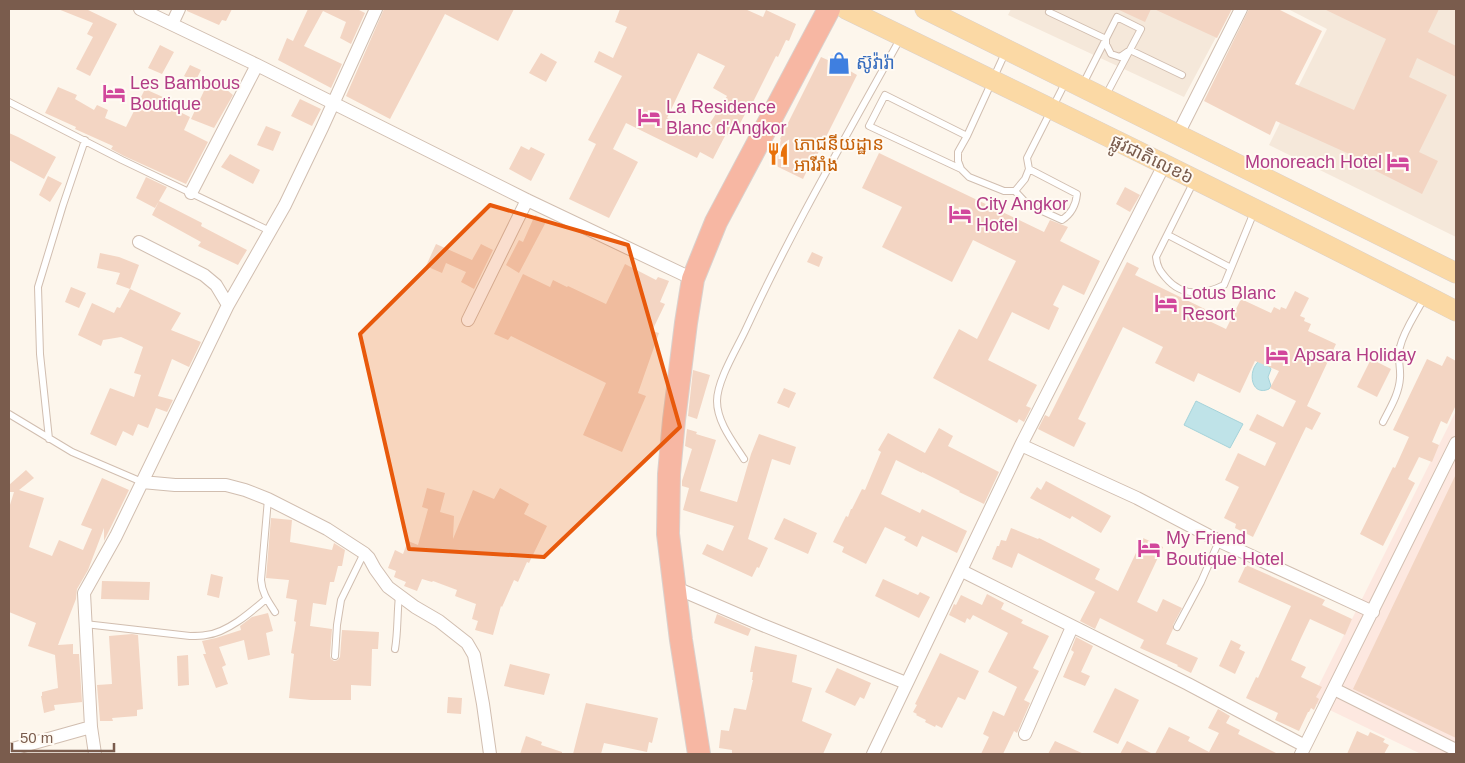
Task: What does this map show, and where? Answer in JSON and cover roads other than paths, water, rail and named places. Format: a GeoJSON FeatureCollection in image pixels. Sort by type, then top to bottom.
{"type":"FeatureCollection","features":[{"type":"Feature","properties":{"kind":"highway"},"geometry":{"type":"LineString","coordinates":[[699,754],[681,640],[668,534],[669,474],[680,365],[693,279],[716,222],[830,9]]}},
{"type":"Feature","properties":{"kind":"main road","name":"ផ្លូវជាតិលេខ៦"},"geometry":{"type":"LineString","coordinates":[[846,9],[992,79],[1456,310]]}},
{"type":"Feature","properties":{"kind":"main road","name":"ផ្លូវជាតិលេខ៦"},"geometry":{"type":"LineString","coordinates":[[925,9],[1456,273]]}},
{"type":"Feature","properties":{"kind":"street"},"geometry":{"type":"LineString","coordinates":[[140,9],[257,65],[527,200],[693,279]]}},
{"type":"Feature","properties":{"kind":"street"},"geometry":{"type":"LineString","coordinates":[[172,24],[179,9]]}},
{"type":"Feature","properties":{"kind":"street"},"geometry":{"type":"LineString","coordinates":[[96,754],[91,726],[84,593],[116,536],[228,305],[289,196],[376,9]]}},
{"type":"Feature","properties":{"kind":"street"},"geometry":{"type":"LineString","coordinates":[[1178,134],[1241,9]]}},
{"type":"Feature","properties":{"kind":"street"},"geometry":{"type":"LineString","coordinates":[[191,193],[257,65]]}},
{"type":"Feature","properties":{"kind":"street"},"geometry":{"type":"LineString","coordinates":[[873,754],[1021,445],[1164,165]]}},
{"type":"Feature","properties":{"kind":"street"},"geometry":{"type":"LineString","coordinates":[[468,320],[527,200]]}},
{"type":"Feature","properties":{"kind":"street"},"geometry":{"type":"LineString","coordinates":[[138,242],[204,276],[216,285],[228,305]]}},
{"type":"Feature","properties":{"kind":"street"},"geometry":{"type":"LineString","coordinates":[[962,571],[1188,684],[1303,750],[1456,443]]}},
{"type":"Feature","properties":{"kind":"street"},"geometry":{"type":"LineString","coordinates":[[1021,445],[1137,498],[1219,540],[1373,612]]}},
{"type":"Feature","properties":{"kind":"street"},"geometry":{"type":"LineString","coordinates":[[142,482],[175,485],[226,485],[245,490],[327,529],[364,553],[388,587],[439,621],[467,643],[474,655],[490,754]]}},
{"type":"Feature","properties":{"kind":"street"},"geometry":{"type":"LineString","coordinates":[[674,587],[906,683]]}},
{"type":"Feature","properties":{"kind":"street"},"geometry":{"type":"LineString","coordinates":[[1025,734],[1072,627]]}},
{"type":"Feature","properties":{"kind":"street"},"geometry":{"type":"LineString","coordinates":[[1334,689],[1456,750]]}},
{"type":"Feature","properties":{"kind":"street"},"geometry":{"type":"LineString","coordinates":[[9,750],[91,726]]}},
{"type":"Feature","properties":{"kind":"lane"},"geometry":{"type":"LineString","coordinates":[[1049,12],[1106,39]]}},
{"type":"Feature","properties":{"kind":"lane"},"geometry":{"type":"LineString","coordinates":[[1015,191],[1025,179],[1029,169],[1027,158],[1052,109],[1074,83],[1106,39],[1117,17],[1141,29],[1105,98]]}},
{"type":"Feature","properties":{"kind":"lane"},"geometry":{"type":"LineString","coordinates":[[744,459],[719,414],[717,401],[720,386],[770,280],[828,169],[902,36]]}},
{"type":"Feature","properties":{"kind":"lane"},"geometry":{"type":"LineString","coordinates":[[1106,39],[1106,44],[1111,54],[1120,57],[1130,50]]}},
{"type":"Feature","properties":{"kind":"lane"},"geometry":{"type":"LineString","coordinates":[[961,169],[958,161],[958,152],[1006,49]]}},
{"type":"Feature","properties":{"kind":"lane"},"geometry":{"type":"LineString","coordinates":[[1130,50],[1182,75]]}},
{"type":"Feature","properties":{"kind":"lane"},"geometry":{"type":"LineString","coordinates":[[967,136],[885,95],[869,126],[961,169],[969,177],[1004,191],[1015,191],[1028,204],[1062,220],[1067,217],[1076,202],[1077,194],[1029,169]]}},
{"type":"Feature","properties":{"kind":"lane"},"geometry":{"type":"LineString","coordinates":[[9,102],[270,231]]}},
{"type":"Feature","properties":{"kind":"lane"},"geometry":{"type":"LineString","coordinates":[[49,439],[40,354],[38,287],[85,140]]}},
{"type":"Feature","properties":{"kind":"lane"},"geometry":{"type":"LineString","coordinates":[[1195,180],[1156,257],[1157,268],[1172,286],[1184,292],[1211,292],[1224,285],[1255,209]]}},
{"type":"Feature","properties":{"kind":"lane"},"geometry":{"type":"LineString","coordinates":[[1168,235],[1231,268]]}},
{"type":"Feature","properties":{"kind":"lane"},"geometry":{"type":"LineString","coordinates":[[1383,422],[1397,394],[1400,380],[1399,356],[1404,336],[1426,295]]}},
{"type":"Feature","properties":{"kind":"lane"},"geometry":{"type":"LineString","coordinates":[[9,414],[88,460],[142,482]]}},
{"type":"Feature","properties":{"kind":"lane"},"geometry":{"type":"LineString","coordinates":[[268,500],[261,580],[262,590],[275,612]]}},
{"type":"Feature","properties":{"kind":"lane"},"geometry":{"type":"LineString","coordinates":[[1176,627],[1201,582],[1219,540]]}},
{"type":"Feature","properties":{"kind":"lane"},"geometry":{"type":"LineString","coordinates":[[335,656],[341,600],[364,553]]}},
{"type":"Feature","properties":{"kind":"lane"},"geometry":{"type":"LineString","coordinates":[[395,650],[398,634],[396,620],[399,596]]}},
{"type":"Feature","properties":{"kind":"lane"},"geometry":{"type":"LineString","coordinates":[[85,624],[190,636],[208,636],[226,629],[249,614],[266,599]]}},
{"type":"Feature","properties":{"kind":"water"},"geometry":{"type":"Polygon","coordinates":[[[1259,361],[1268,364],[1271,369],[1268,377],[1271,386],[1263,391],[1255,386],[1252,376],[1255,365],[1259,361]]]}},
{"type":"Feature","properties":{"kind":"water"},"geometry":{"type":"Polygon","coordinates":[[[1196,401],[1243,424],[1230,448],[1184,425],[1196,401]]]}},
{"type":"Feature","properties":{"kind":"place","name":"ស៊ូវ៉ារ៉ា"},"geometry":{"type":"Point","coordinates":[839,63]}},
{"type":"Feature","properties":{"kind":"place","name":"Les Bambous Boutique"},"geometry":{"type":"Point","coordinates":[114,93]}},
{"type":"Feature","properties":{"kind":"place","name":"La Residence Blanc d'Angkor"},"geometry":{"type":"Point","coordinates":[649,117]}},
{"type":"Feature","properties":{"kind":"place","name":"ភោជនីយដ្ឋាន អារីរាំង"},"geometry":{"type":"Point","coordinates":[778,154]}},
{"type":"Feature","properties":{"kind":"place","name":"Monoreach Hotel"},"geometry":{"type":"Point","coordinates":[1398,162]}},
{"type":"Feature","properties":{"kind":"place","name":"City Angkor Hotel"},"geometry":{"type":"Point","coordinates":[960,214]}},
{"type":"Feature","properties":{"kind":"place","name":"Lotus Blanc Resort"},"geometry":{"type":"Point","coordinates":[1166,303]}},
{"type":"Feature","properties":{"kind":"place","name":"Apsara Holiday"},"geometry":{"type":"Point","coordinates":[1277,355]}},
{"type":"Feature","properties":{"kind":"place","name":"My Friend Boutique Hotel"},"geometry":{"type":"Point","coordinates":[1149,548]}}]}
